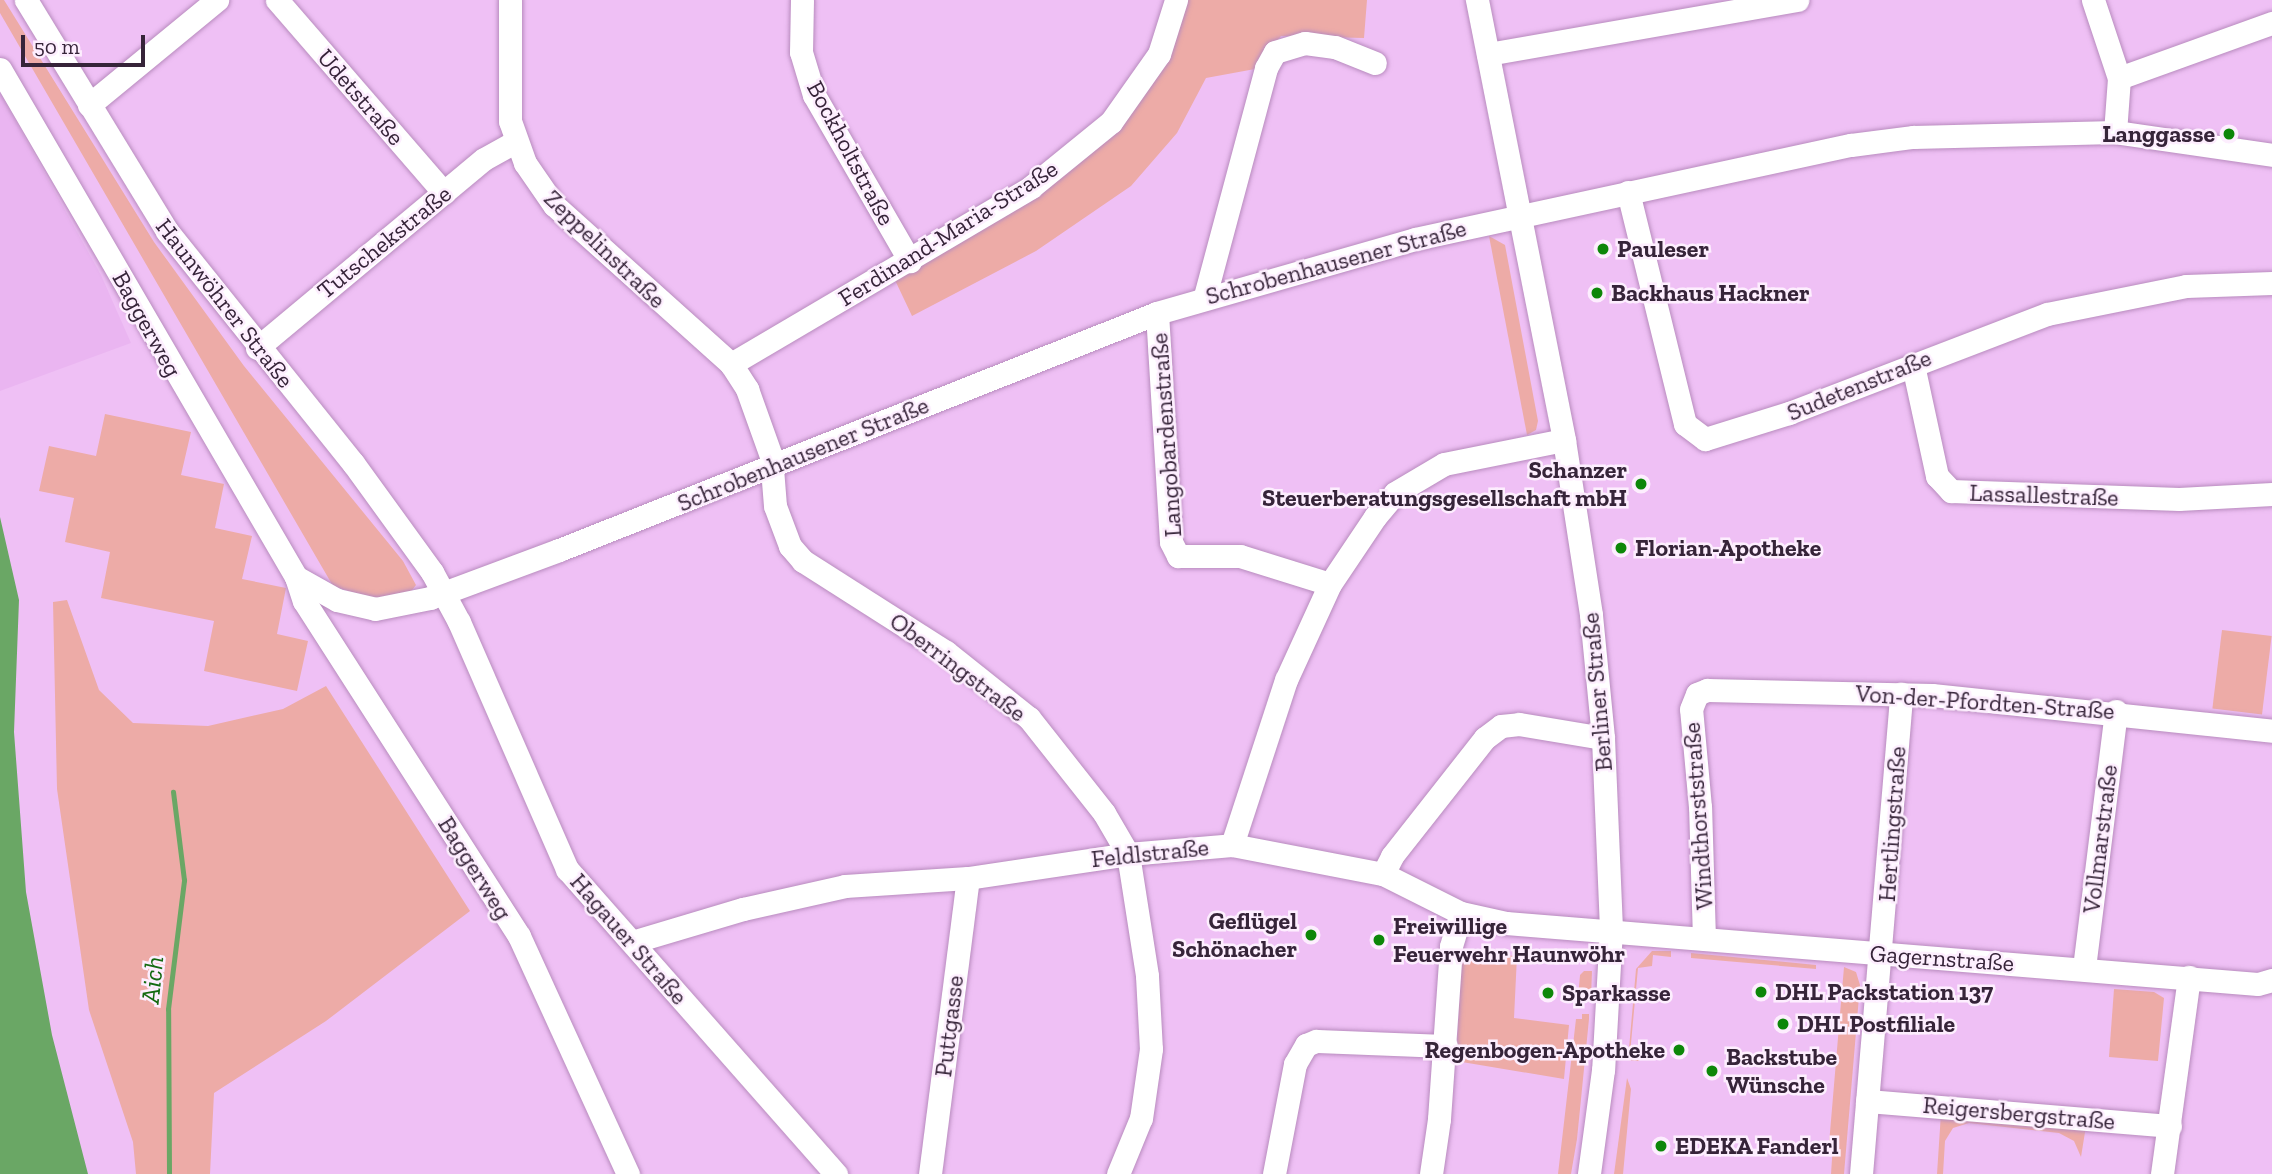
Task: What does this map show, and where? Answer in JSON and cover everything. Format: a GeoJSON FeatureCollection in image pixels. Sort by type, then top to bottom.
{"type":"FeatureCollection","features":[{"type":"Feature","properties":{"kind":"street","name":"Haunwöhrer Straße"},"geometry":{"type":"LineString","coordinates":[[26,0],[167,231],[257,348],[379,498],[444,592]]}},
{"type":"Feature","properties":{"kind":"street"},"geometry":{"type":"LineString","coordinates":[[89,105],[217,0]]}},
{"type":"Feature","properties":{"kind":"street","name":"Udetstraße"},"geometry":{"type":"LineString","coordinates":[[277,0],[444,193]]}},
{"type":"Feature","properties":{"kind":"street","name":"Zeppelinstraße"},"geometry":{"type":"LineString","coordinates":[[510,0],[509,93],[515,142],[554,205],[731,364],[747,388],[771,456],[770,468]]}},
{"type":"Feature","properties":{"kind":"street","name":"Bockholtstraße"},"geometry":{"type":"LineString","coordinates":[[802,0],[801,52],[814,95],[910,261]]}},
{"type":"Feature","properties":{"kind":"street","name":"Ferdinand-Maria-Straße"},"geometry":{"type":"LineString","coordinates":[[731,364],[910,261],[1031,187],[1111,122],[1159,54],[1176,0]]}},
{"type":"Feature","properties":{"kind":"street","name":"Berliner Straße"},"geometry":{"type":"LineString","coordinates":[[1477,0],[1564,440],[1591,615],[1603,738],[1611,929],[1601,1083],[1589,1174]]}},
{"type":"Feature","properties":{"kind":"street"},"geometry":{"type":"LineString","coordinates":[[1488,54],[1797,0]]}},
{"type":"Feature","properties":{"kind":"street"},"geometry":{"type":"LineString","coordinates":[[2092,0],[2119,78],[2115,132]]}},
{"type":"Feature","properties":{"kind":"street"},"geometry":{"type":"LineString","coordinates":[[2119,78],[2272,23]]}},
{"type":"Feature","properties":{"kind":"street"},"geometry":{"type":"LineString","coordinates":[[1205,296],[1266,68],[1276,52],[1305,43],[1335,47],[1375,63]]}},
{"type":"Feature","properties":{"kind":"street","name":"Baggerweg"},"geometry":{"type":"LineString","coordinates":[[0,69],[296,577],[304,601],[519,936],[628,1174]]}},
{"type":"Feature","properties":{"kind":"street","name":"Schrobenhausener Straße"},"geometry":{"type":"LineString","coordinates":[[444,592],[770,468],[1205,296],[1521,215],[1913,137],[2115,132],[2272,155]]}},
{"type":"Feature","properties":{"kind":"street","name":"Tutschekstraße"},"geometry":{"type":"LineString","coordinates":[[257,348],[485,159],[515,142]]}},
{"type":"Feature","properties":{"kind":"street","name":"Sudetenstraße"},"geometry":{"type":"LineString","coordinates":[[1628,192],[1685,424],[1694,435],[1705,439],[1720,436],[1913,365],[1998,330],[2098,302],[2186,286],[2272,283]]}},
{"type":"Feature","properties":{"kind":"street","name":"Langobardenstraße"},"geometry":{"type":"LineString","coordinates":[[1157,313],[1171,542],[1178,556],[1240,556],[1330,584]]}},
{"type":"Feature","properties":{"kind":"street","name":"Lassallestraße"},"geometry":{"type":"LineString","coordinates":[[1913,365],[1937,476],[1951,491],[2179,499],[2272,494]]}},
{"type":"Feature","properties":{"kind":"street","name":"Feldlstraße"},"geometry":{"type":"LineString","coordinates":[[632,942],[743,909],[845,886],[968,878],[1128,854],[1232,845],[1286,680],[1330,584],[1375,517],[1395,493],[1420,475],[1478,454],[1564,440]]}},
{"type":"Feature","properties":{"kind":"street","name":"Oberringstraße"},"geometry":{"type":"LineString","coordinates":[[770,468],[780,526],[803,561],[946,652],[1029,718],[1104,813],[1128,854],[1147,976],[1151,1049],[1141,1118],[1118,1174]]}},
{"type":"Feature","properties":{"kind":"street"},"geometry":{"type":"LineString","coordinates":[[296,577],[337,600],[375,609],[444,592]]}},
{"type":"Feature","properties":{"kind":"street","name":"Hagauer Straße"},"geometry":{"type":"LineString","coordinates":[[444,592],[567,869],[836,1174]]}},
{"type":"Feature","properties":{"kind":"street","name":"Von-der-Pfordten-Straße"},"geometry":{"type":"LineString","coordinates":[[1697,694],[1707,690],[1901,694],[2116,711],[2272,731]]}},
{"type":"Feature","properties":{"kind":"street","name":"Windthorststraße"},"geometry":{"type":"LineString","coordinates":[[1697,694],[1690,709],[1700,807],[1704,939]]}},
{"type":"Feature","properties":{"kind":"street","name":"Hertlingstraße"},"geometry":{"type":"LineString","coordinates":[[1861,1174],[1901,694]]}},
{"type":"Feature","properties":{"kind":"street","name":"Vollmarstraße"},"geometry":{"type":"LineString","coordinates":[[2084,968],[2116,711]]}},
{"type":"Feature","properties":{"kind":"street"},"geometry":{"type":"LineString","coordinates":[[1383,874],[1392,856],[1485,738],[1501,726],[1519,724],[1603,738]]}},
{"type":"Feature","properties":{"kind":"street","name":"Gagernstraße"},"geometry":{"type":"LineString","coordinates":[[1232,845],[1383,874],[1461,913],[1506,923],[1611,929],[2258,984],[2272,980]]}},
{"type":"Feature","properties":{"kind":"street","name":"Puttgasse"},"geometry":{"type":"LineString","coordinates":[[930,1174],[968,878]]}},
{"type":"Feature","properties":{"kind":"street"},"geometry":{"type":"LineString","coordinates":[[1431,1174],[1446,1046],[1451,946],[1461,913]]}},
{"type":"Feature","properties":{"kind":"street"},"geometry":{"type":"LineString","coordinates":[[2162,1174],[2189,977]]}},
{"type":"Feature","properties":{"kind":"street"},"geometry":{"type":"LineString","coordinates":[[1275,1174],[1295,1064],[1306,1045],[1316,1041],[1446,1046]]}},
{"type":"Feature","properties":{"kind":"street","name":"Reigersbergstraße"},"geometry":{"type":"LineString","coordinates":[[1867,1101],[2170,1126]]}},
{"type":"Feature","properties":{"kind":"shaded area"},"geometry":{"type":"Polygon","coordinates":[[[0,0],[4,0],[154,242],[244,366],[403,561],[416,585],[406,598],[376,600],[333,586],[0,13],[0,0]]]}},
{"type":"Feature","properties":{"kind":"shaded area"},"geometry":{"type":"Polygon","coordinates":[[[1185,0],[1367,0],[1364,38],[1281,36],[1255,69],[1206,78],[1177,133],[1131,186],[1036,251],[912,316],[894,278],[1122,124],[1185,0]]]}},
{"type":"Feature","properties":{"kind":"shaded area"},"geometry":{"type":"Polygon","coordinates":[[[0,93],[101,275],[131,343],[0,391],[0,93]]]}},
{"type":"Feature","properties":{"kind":"shaded area"},"geometry":{"type":"Polygon","coordinates":[[[1489,236],[1505,245],[1538,421],[1536,430],[1527,435],[1489,236]]]}},
{"type":"Feature","properties":{"kind":"shaded area"},"geometry":{"type":"Polygon","coordinates":[[[105,414],[191,432],[181,475],[224,484],[215,528],[252,536],[242,579],[286,588],[277,634],[308,641],[297,691],[204,671],[214,621],[101,598],[110,552],[65,542],[74,498],[39,491],[49,446],[96,456],[105,414]]]}},
{"type":"Feature","properties":{"kind":"shaded area"},"geometry":{"type":"Polygon","coordinates":[[[0,517],[19,600],[14,732],[26,892],[52,1035],[88,1174],[0,1174],[0,517]]]}},
{"type":"Feature","properties":{"kind":"shaded area"},"geometry":{"type":"Polygon","coordinates":[[[67,600],[99,690],[133,723],[208,726],[283,709],[326,686],[470,911],[326,1021],[214,1093],[210,1174],[136,1174],[133,1142],[89,1010],[57,789],[53,602],[67,600]]]}},
{"type":"Feature","properties":{"kind":"shaded area"},"geometry":{"type":"Polygon","coordinates":[[[2222,630],[2272,636],[2262,715],[2212,708],[2222,630]]]}},
{"type":"Feature","properties":{"kind":"shaded area"},"geometry":{"type":"Polygon","coordinates":[[[1652,951],[1671,951],[1671,957],[1653,955],[1652,966],[1638,968],[1630,1054],[1641,1055],[1639,1061],[1628,1060],[1636,969],[1652,951]]]}},
{"type":"Feature","properties":{"kind":"shaded area"},"geometry":{"type":"Polygon","coordinates":[[[1462,953],[1517,956],[1514,1018],[1569,1025],[1564,1079],[1456,1061],[1462,953]]]}},
{"type":"Feature","properties":{"kind":"shaded area"},"geometry":{"type":"Polygon","coordinates":[[[1691,953],[1816,965],[1816,969],[1691,958],[1691,953]]]}},
{"type":"Feature","properties":{"kind":"shaded area"},"geometry":{"type":"Polygon","coordinates":[[[1844,967],[1856,972],[1860,985],[1844,1174],[1831,1174],[1833,1144],[1829,1144],[1844,967]]]}},
{"type":"Feature","properties":{"kind":"shaded area"},"geometry":{"type":"Polygon","coordinates":[[[1584,971],[1592,971],[1591,998],[1578,998],[1580,975],[1584,971]]]}},
{"type":"Feature","properties":{"kind":"shaded area"},"geometry":{"type":"Polygon","coordinates":[[[2114,989],[2154,992],[2164,998],[2158,1061],[2109,1057],[2114,989]]]}},
{"type":"Feature","properties":{"kind":"shaded area"},"geometry":{"type":"Polygon","coordinates":[[[1582,1014],[1589,1014],[1589,1019],[1577,1139],[1571,1174],[1558,1174],[1576,1019],[1582,1019],[1582,1014]]]}},
{"type":"Feature","properties":{"kind":"shaded area"},"geometry":{"type":"Polygon","coordinates":[[[1627,1078],[1631,1089],[1623,1174],[1614,1174],[1627,1078]]]}},
{"type":"Feature","properties":{"kind":"shaded area"},"geometry":{"type":"Polygon","coordinates":[[[1941,1113],[2086,1126],[2081,1157],[2074,1141],[2059,1133],[1969,1123],[1953,1128],[1945,1141],[1943,1174],[1937,1174],[1941,1113]]]}},
{"type":"Feature","properties":{"kind":"waterway","name":"Aich"},"geometry":{"type":"LineString","coordinates":[[169,1174],[168,1009],[184,880],[173,792]]}},
{"type":"Feature","properties":{"kind":"place","name":"Langgasse"},"geometry":{"type":"Point","coordinates":[2229,134]}},
{"type":"Feature","properties":{"kind":"place","name":"Pauleser"},"geometry":{"type":"Point","coordinates":[1603,249]}},
{"type":"Feature","properties":{"kind":"place","name":"Backhaus Hackner"},"geometry":{"type":"Point","coordinates":[1597,293]}},
{"type":"Feature","properties":{"kind":"place","name":"Schanzer Steuerberatungsgesellschaft mbH"},"geometry":{"type":"Point","coordinates":[1641,484]}},
{"type":"Feature","properties":{"kind":"place","name":"Florian-Apotheke"},"geometry":{"type":"Point","coordinates":[1621,548]}},
{"type":"Feature","properties":{"kind":"place","name":"Geflügel Schönacher"},"geometry":{"type":"Point","coordinates":[1311,935]}},
{"type":"Feature","properties":{"kind":"place","name":"Freiwillige Feuerwehr Haunwöhr"},"geometry":{"type":"Point","coordinates":[1379,940]}},
{"type":"Feature","properties":{"kind":"place","name":"DHL Packstation 137"},"geometry":{"type":"Point","coordinates":[1761,992]}},
{"type":"Feature","properties":{"kind":"place","name":"Sparkasse"},"geometry":{"type":"Point","coordinates":[1548,993]}},
{"type":"Feature","properties":{"kind":"place","name":"DHL Postfiliale"},"geometry":{"type":"Point","coordinates":[1783,1024]}},
{"type":"Feature","properties":{"kind":"place","name":"Regenbogen-Apotheke"},"geometry":{"type":"Point","coordinates":[1679,1050]}},
{"type":"Feature","properties":{"kind":"place","name":"Backstube Wünsche"},"geometry":{"type":"Point","coordinates":[1712,1071]}},
{"type":"Feature","properties":{"kind":"place","name":"EDEKA Fanderl"},"geometry":{"type":"Point","coordinates":[1661,1146]}}]}
